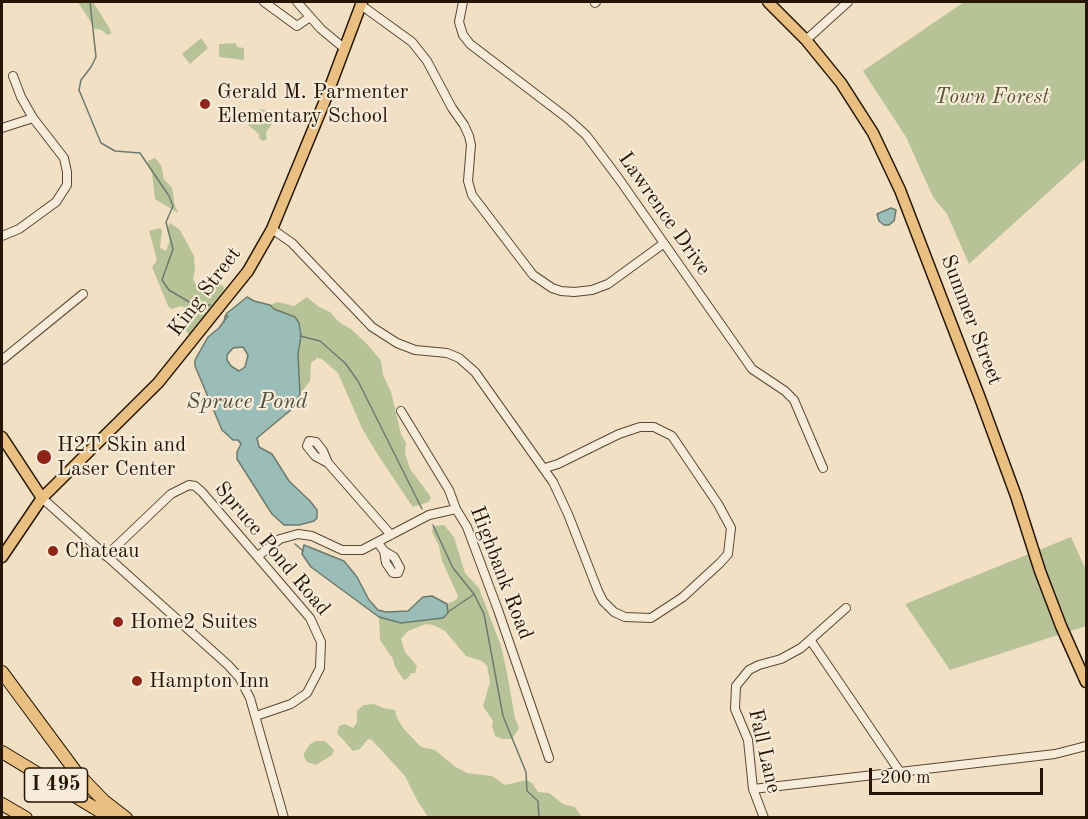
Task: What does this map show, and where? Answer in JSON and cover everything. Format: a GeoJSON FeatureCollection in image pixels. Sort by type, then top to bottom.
{"type":"FeatureCollection","features":[{"type":"Feature","properties":{"kind":"highway"},"geometry":{"type":"LineString","coordinates":[[2,672],[76,772],[104,801],[126,818]]}},
{"type":"Feature","properties":{"kind":"highway","name":"I 495"},"geometry":{"type":"LineString","coordinates":[[2,752],[111,818]]}},
{"type":"Feature","properties":{"kind":"highway","name":"I 495"},"geometry":{"type":"LineString","coordinates":[[2,804],[26,818]]}},
{"type":"Feature","properties":{"kind":"main road","name":"Summer Street"},"geometry":{"type":"LineString","coordinates":[[768,2],[806,40],[841,82],[859,109],[900,189],[984,408],[1044,582],[1086,682]]}},
{"type":"Feature","properties":{"kind":"main road","name":"King Street"},"geometry":{"type":"LineString","coordinates":[[2,557],[42,498],[158,383],[248,271],[272,229],[362,3]]}},
{"type":"Feature","properties":{"kind":"main road"},"geometry":{"type":"LineString","coordinates":[[2,437],[42,498]]}},
{"type":"Feature","properties":{"kind":"street"},"geometry":{"type":"LineString","coordinates":[[264,2],[297,26],[310,17]]}},
{"type":"Feature","properties":{"kind":"street"},"geometry":{"type":"LineString","coordinates":[[297,2],[321,29],[345,49]]}},
{"type":"Feature","properties":{"kind":"street","name":"Lawrence Drive"},"geometry":{"type":"LineString","coordinates":[[463,2],[459,22],[463,35],[470,44],[586,135],[752,369],[785,391],[794,400],[823,468]]}},
{"type":"Feature","properties":{"kind":"street"},"geometry":{"type":"LineString","coordinates":[[806,40],[848,2]]}},
{"type":"Feature","properties":{"kind":"street"},"geometry":{"type":"LineString","coordinates":[[362,3],[412,42],[427,61],[452,108],[465,125],[469,136],[471,145],[468,181],[472,195],[533,274],[552,288],[561,291],[592,290],[608,284],[663,244]]}},
{"type":"Feature","properties":{"kind":"street"},"geometry":{"type":"LineString","coordinates":[[2,236],[19,229],[56,202],[67,185],[68,172],[64,158],[33,118],[21,97],[13,76]]}},
{"type":"Feature","properties":{"kind":"street"},"geometry":{"type":"LineString","coordinates":[[2,128],[33,118]]}},
{"type":"Feature","properties":{"kind":"street"},"geometry":{"type":"LineString","coordinates":[[272,229],[292,243],[372,327],[392,341],[415,350],[447,353],[463,360],[475,372],[545,468],[568,513],[597,591],[614,612],[625,617],[651,618],[683,597],[728,554],[730,528],[718,504],[672,436],[654,427],[639,427],[619,434],[545,468]]}},
{"type":"Feature","properties":{"kind":"street"},"geometry":{"type":"LineString","coordinates":[[2,360],[83,294]]}},
{"type":"Feature","properties":{"kind":"street","name":"Highbank Road"},"geometry":{"type":"LineString","coordinates":[[400,411],[449,490],[456,509],[467,528],[549,758]]}},
{"type":"Feature","properties":{"kind":"street"},"geometry":{"type":"LineString","coordinates":[[328,463],[391,535]]}},
{"type":"Feature","properties":{"kind":"street","name":"Spruce Pond Road"},"geometry":{"type":"LineString","coordinates":[[106,556],[165,498],[193,485],[202,492],[310,618],[320,637],[322,648],[320,668],[307,693],[291,704],[256,716]]}},
{"type":"Feature","properties":{"kind":"street"},"geometry":{"type":"LineString","coordinates":[[42,498],[228,665],[244,686],[256,716],[284,818]]}},
{"type":"Feature","properties":{"kind":"street"},"geometry":{"type":"LineString","coordinates":[[258,556],[280,539],[298,534],[312,536],[337,548],[362,550],[429,515],[456,509]]}},
{"type":"Feature","properties":{"kind":"street"},"geometry":{"type":"LineString","coordinates":[[378,543],[384,551]]}},
{"type":"Feature","properties":{"kind":"street","name":"Fall Lane"},"geometry":{"type":"LineString","coordinates":[[764,818],[753,789],[748,740],[735,709],[736,686],[749,670],[759,664],[790,655],[811,641],[846,608]]}},
{"type":"Feature","properties":{"kind":"street"},"geometry":{"type":"LineString","coordinates":[[811,641],[900,772]]}},
{"type":"Feature","properties":{"kind":"street"},"geometry":{"type":"LineString","coordinates":[[753,789],[1056,754],[1086,746]]}},
{"type":"Feature","properties":{"kind":"green space"},"geometry":{"type":"Polygon","coordinates":[[[78,2],[93,2],[111,34],[107,35],[102,30],[95,29],[78,2]]]}},
{"type":"Feature","properties":{"kind":"green space","name":"Town Forest"},"geometry":{"type":"Polygon","coordinates":[[[964,2],[1086,2],[1086,158],[969,264],[947,214],[933,197],[906,137],[863,71],[964,2]]]}},
{"type":"Feature","properties":{"kind":"green space"},"geometry":{"type":"Polygon","coordinates":[[[201,38],[208,48],[190,64],[182,54],[201,38]]]}},
{"type":"Feature","properties":{"kind":"green space"},"geometry":{"type":"Polygon","coordinates":[[[236,43],[237,47],[244,48],[244,60],[219,57],[219,44],[236,43]]]}},
{"type":"Feature","properties":{"kind":"green space"},"geometry":{"type":"Polygon","coordinates":[[[260,109],[271,111],[275,120],[266,132],[267,139],[263,141],[259,138],[259,134],[248,125],[247,119],[250,114],[260,109]]]}},
{"type":"Feature","properties":{"kind":"green space"},"geometry":{"type":"Polygon","coordinates":[[[155,158],[161,165],[164,179],[172,188],[178,213],[155,199],[148,161],[155,158]]]}},
{"type":"Feature","properties":{"kind":"green space"},"geometry":{"type":"Polygon","coordinates":[[[170,223],[180,230],[194,256],[193,279],[196,285],[202,288],[219,282],[224,287],[223,294],[193,335],[188,334],[184,326],[186,312],[184,307],[171,309],[168,306],[152,267],[157,260],[149,231],[160,228],[162,230],[160,248],[166,251],[170,240],[167,230],[170,223]]]}},
{"type":"Feature","properties":{"kind":"green space"},"geometry":{"type":"Polygon","coordinates":[[[307,297],[351,329],[381,361],[383,375],[391,392],[401,434],[406,443],[405,453],[410,469],[431,497],[429,502],[413,507],[362,428],[338,373],[322,359],[317,358],[311,363],[310,381],[300,394],[298,354],[301,336],[295,317],[274,309],[270,305],[278,302],[294,306],[307,297]]]}},
{"type":"Feature","properties":{"kind":"green space"},"geometry":{"type":"Polygon","coordinates":[[[444,525],[454,537],[465,573],[479,588],[501,646],[519,728],[512,739],[495,736],[493,721],[483,706],[490,682],[487,666],[482,661],[466,656],[445,631],[426,624],[408,631],[401,639],[405,652],[417,666],[415,673],[411,673],[404,680],[380,640],[379,617],[401,623],[441,618],[448,610],[447,604],[456,600],[458,596],[432,532],[433,526],[444,525]]]}},
{"type":"Feature","properties":{"kind":"green space"},"geometry":{"type":"Polygon","coordinates":[[[1071,537],[1086,570],[1086,626],[950,670],[905,604],[1071,537]]]}},
{"type":"Feature","properties":{"kind":"green space"},"geometry":{"type":"Polygon","coordinates":[[[374,704],[395,710],[403,728],[421,747],[435,750],[454,766],[467,773],[492,776],[505,785],[527,780],[538,792],[549,793],[563,804],[575,807],[582,817],[428,817],[405,776],[372,740],[368,739],[360,749],[353,751],[337,733],[339,726],[345,724],[353,728],[357,722],[357,711],[363,705],[374,704]]]}},
{"type":"Feature","properties":{"kind":"green space"},"geometry":{"type":"Polygon","coordinates":[[[325,741],[334,750],[332,755],[316,765],[307,762],[304,753],[310,744],[325,741]]]}},
{"type":"Feature","properties":{"kind":"water"},"geometry":{"type":"Polygon","coordinates":[[[891,208],[896,210],[894,221],[889,225],[884,225],[879,221],[877,214],[891,208]]]}},
{"type":"Feature","properties":{"kind":"water","name":"Spruce Pond"},"geometry":{"type":"Polygon","coordinates":[[[247,297],[295,317],[299,323],[301,336],[298,354],[300,394],[292,409],[257,438],[259,447],[272,454],[289,481],[317,510],[317,518],[314,521],[299,525],[284,525],[272,514],[237,459],[237,452],[241,444],[222,430],[195,366],[195,360],[208,337],[227,317],[226,314],[247,297]],[[243,347],[233,348],[227,355],[227,360],[239,371],[245,367],[248,355],[243,347]]]}},
{"type":"Feature","properties":{"kind":"water"},"geometry":{"type":"Polygon","coordinates":[[[304,545],[344,561],[378,610],[408,611],[423,597],[432,596],[447,604],[448,613],[443,618],[401,623],[379,617],[311,567],[302,554],[304,545]]]}},
{"type":"Feature","properties":{"kind":"waterway"},"geometry":{"type":"LineString","coordinates":[[90,2],[96,57],[81,80],[79,90],[101,143],[115,151],[140,153],[169,196],[173,206],[166,222],[173,249],[162,280],[169,290],[196,306],[210,305]]}},
{"type":"Feature","properties":{"kind":"waterway"},"geometry":{"type":"LineString","coordinates":[[224,322],[225,316],[228,316]]}},
{"type":"Feature","properties":{"kind":"waterway"},"geometry":{"type":"LineString","coordinates":[[300,336],[320,341],[345,363],[358,381],[422,509]]}},
{"type":"Feature","properties":{"kind":"waterway"},"geometry":{"type":"LineString","coordinates":[[433,525],[453,568],[474,594],[484,614],[503,716],[526,772],[527,791],[538,801],[539,818]]}},
{"type":"Feature","properties":{"kind":"waterway"},"geometry":{"type":"LineString","coordinates":[[295,544],[303,551]]}},
{"type":"Feature","properties":{"kind":"waterway"},"geometry":{"type":"LineString","coordinates":[[448,612],[473,595]]}},
{"type":"Feature","properties":{"kind":"place","name":"Gerald M. Parmenter Elementary School"},"geometry":{"type":"Point","coordinates":[205,104]}},
{"type":"Feature","properties":{"kind":"place","name":"H2T Skin and Laser Center"},"geometry":{"type":"Point","coordinates":[44,457]}},
{"type":"Feature","properties":{"kind":"place","name":"Chateau"},"geometry":{"type":"Point","coordinates":[53,551]}},
{"type":"Feature","properties":{"kind":"place","name":"Home2 Suites"},"geometry":{"type":"Point","coordinates":[118,622]}},
{"type":"Feature","properties":{"kind":"place","name":"Hampton Inn"},"geometry":{"type":"Point","coordinates":[137,681]}}]}
